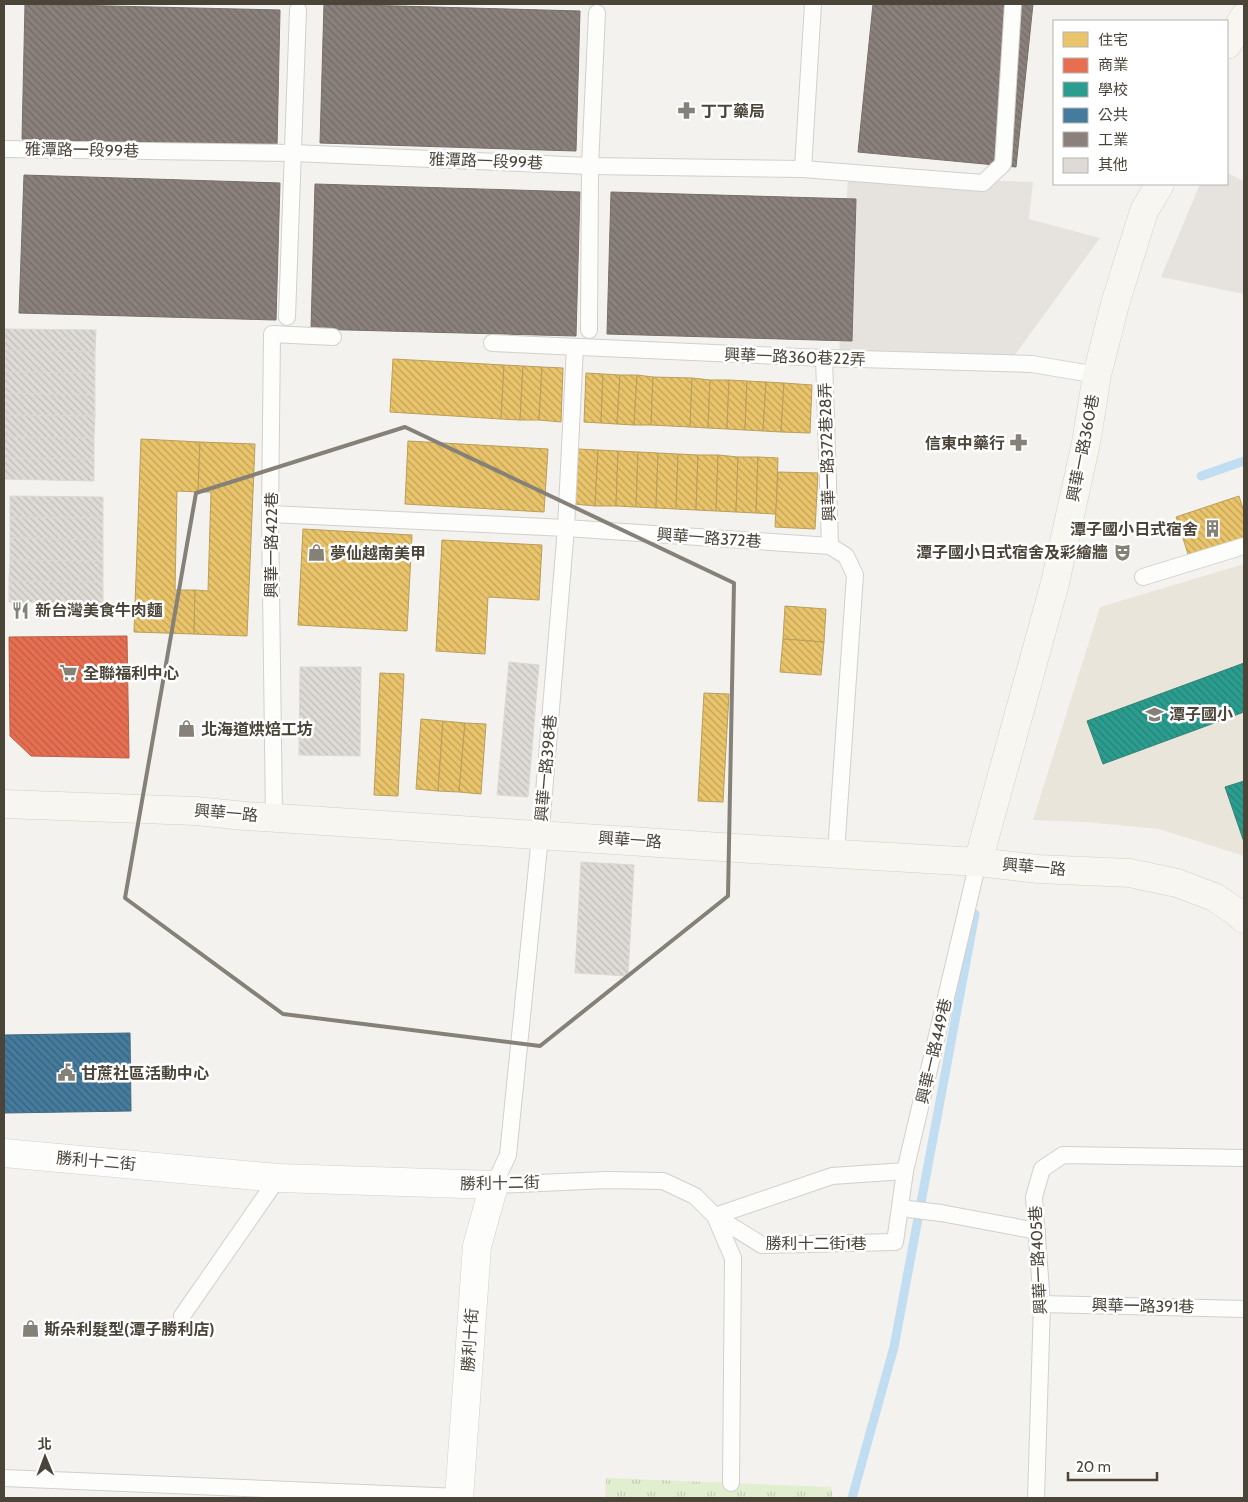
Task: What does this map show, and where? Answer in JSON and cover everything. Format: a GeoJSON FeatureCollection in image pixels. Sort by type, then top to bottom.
{"type":"FeatureCollection","features":[{"type":"Feature","properties":{"kind":"street"},"geometry":{"type":"LineString","coordinates":[[1228,43],[1244,17]]}},
{"type":"Feature","properties":{"kind":"street","name":"興華一路360巷"},"geometry":{"type":"LineString","coordinates":[[978,862],[1055,583],[1086,443],[1097,375],[1114,304],[1144,211],[1159,185]]}},
{"type":"Feature","properties":{"kind":"street","name":"興華一路"},"geometry":{"type":"LineString","coordinates":[[4,804],[196,810],[274,817],[978,862],[1038,869],[1130,873],[1177,883],[1214,897],[1235,910],[1244,919]]}},
{"type":"Feature","properties":{"kind":"street","name":"勝利十二街"},"geometry":{"type":"LineString","coordinates":[[4,1153],[278,1178],[494,1185]]}},
{"type":"Feature","properties":{"kind":"street","name":"勝利十街"},"geometry":{"type":"LineString","coordinates":[[459,1498],[477,1246],[494,1185]]}},
{"type":"Feature","properties":{"kind":"lane"},"geometry":{"type":"LineString","coordinates":[[803,169],[813,4]]}},
{"type":"Feature","properties":{"kind":"lane","name":"雅潭路一段99巷"},"geometry":{"type":"LineString","coordinates":[[4,148],[293,153],[590,166],[803,169],[983,183],[1003,164],[1013,4]]}},
{"type":"Feature","properties":{"kind":"lane"},"geometry":{"type":"LineString","coordinates":[[287,317],[298,10]]}},
{"type":"Feature","properties":{"kind":"lane"},"geometry":{"type":"LineString","coordinates":[[589,330],[590,166],[597,14]]}},
{"type":"Feature","properties":{"kind":"lane","name":"興華一路422巷"},"geometry":{"type":"LineString","coordinates":[[274,817],[270,514],[272,334],[333,337]]}},
{"type":"Feature","properties":{"kind":"lane","name":"興華一路360巷22弄"},"geometry":{"type":"LineString","coordinates":[[492,343],[824,358],[1032,364],[1097,375]]}},
{"type":"Feature","properties":{"kind":"lane","name":"興華一路398巷"},"geometry":{"type":"LineString","coordinates":[[494,1185],[508,1155],[541,834],[566,528],[575,347]]}},
{"type":"Feature","properties":{"kind":"lane","name":"興華一路372巷28弄"},"geometry":{"type":"LineString","coordinates":[[824,358],[830,546]]}},
{"type":"Feature","properties":{"kind":"lane","name":"興華一路372巷"},"geometry":{"type":"LineString","coordinates":[[270,514],[566,528],[830,546]]}},
{"type":"Feature","properties":{"kind":"lane"},"geometry":{"type":"LineString","coordinates":[[830,546],[846,556],[855,575],[836,853]]}},
{"type":"Feature","properties":{"kind":"lane"},"geometry":{"type":"LineString","coordinates":[[1143,577],[1244,546]]}},
{"type":"Feature","properties":{"kind":"lane","name":"興華一路449巷"},"geometry":{"type":"LineString","coordinates":[[895,1242],[906,1209],[905,1171],[978,862]]}},
{"type":"Feature","properties":{"kind":"lane","name":"興華一路405巷"},"geometry":{"type":"LineString","coordinates":[[1036,1498],[1042,1304],[1034,1197],[1042,1169],[1063,1155],[1244,1158]]}},
{"type":"Feature","properties":{"kind":"lane"},"geometry":{"type":"LineString","coordinates":[[715,1216],[832,1176],[905,1171]]}},
{"type":"Feature","properties":{"kind":"lane"},"geometry":{"type":"LineString","coordinates":[[182,1316],[278,1178]]}},
{"type":"Feature","properties":{"kind":"lane","name":"勝利十二街"},"geometry":{"type":"LineString","coordinates":[[494,1185],[607,1180],[663,1181],[694,1196],[715,1216],[733,1258],[731,1483]]}},
{"type":"Feature","properties":{"kind":"lane"},"geometry":{"type":"LineString","coordinates":[[906,1209],[941,1213],[1037,1231]]}},
{"type":"Feature","properties":{"kind":"lane","name":"勝利十二街1巷"},"geometry":{"type":"LineString","coordinates":[[715,1216],[762,1245],[895,1242]]}},
{"type":"Feature","properties":{"kind":"lane","name":"興華一路391巷"},"geometry":{"type":"LineString","coordinates":[[1042,1304],[1244,1309]]}},
{"type":"Feature","properties":{"kind":"lane"},"geometry":{"type":"LineString","coordinates":[[4,1478],[459,1498]]}},
{"type":"Feature","properties":{"kind":"highlighted area"},"geometry":{"type":"Polygon","coordinates":[[[405,427],[734,583],[728,896],[540,1046],[283,1014],[125,898],[196,493],[405,427]]]}},
{"type":"Feature","properties":{"kind":"shaded area"},"geometry":{"type":"Polygon","coordinates":[[[1228,173],[1244,181],[1244,294],[1161,277],[1200,185],[1228,185],[1228,173]]]}},
{"type":"Feature","properties":{"kind":"shaded area"},"geometry":{"type":"Polygon","coordinates":[[[848,175],[1033,182],[1029,219],[1100,238],[1011,360],[839,355],[848,175]]]}},
{"type":"Feature","properties":{"kind":"shaded area","name":"潭子國小"},"geometry":{"type":"Polygon","coordinates":[[[1244,564],[1244,856],[1159,829],[1084,822],[1033,820],[1100,607],[1244,564]]]}},
{"type":"Feature","properties":{"kind":"green space"},"geometry":{"type":"Polygon","coordinates":[[[606,1478],[831,1487],[833,1498],[605,1498],[606,1478]]]}},
{"type":"Feature","properties":{"kind":"building: 住宅"},"geometry":{"type":"Polygon","coordinates":[[[393,359],[504,365],[501,419],[390,412],[393,359]]]}},
{"type":"Feature","properties":{"kind":"building: 住宅"},"geometry":{"type":"Polygon","coordinates":[[[504,365],[523,366],[520,420],[501,419],[504,365]]]}},
{"type":"Feature","properties":{"kind":"building: 住宅"},"geometry":{"type":"Polygon","coordinates":[[[523,366],[542,367],[539,420],[520,420],[523,366]]]}},
{"type":"Feature","properties":{"kind":"building: 住宅"},"geometry":{"type":"Polygon","coordinates":[[[542,367],[563,368],[561,422],[539,420],[542,367]]]}},
{"type":"Feature","properties":{"kind":"building: 住宅"},"geometry":{"type":"Polygon","coordinates":[[[586,373],[603,374],[601,423],[584,422],[586,373]]]}},
{"type":"Feature","properties":{"kind":"building: 住宅"},"geometry":{"type":"Polygon","coordinates":[[[603,374],[620,375],[617,424],[601,423],[603,374]]]}},
{"type":"Feature","properties":{"kind":"building: 住宅"},"geometry":{"type":"Polygon","coordinates":[[[620,375],[637,375],[634,425],[617,424],[620,375]]]}},
{"type":"Feature","properties":{"kind":"building: 住宅"},"geometry":{"type":"Polygon","coordinates":[[[637,375],[653,377],[651,425],[634,425],[637,375]]]}},
{"type":"Feature","properties":{"kind":"building: 住宅"},"geometry":{"type":"Polygon","coordinates":[[[653,377],[692,378],[690,427],[651,425],[653,377]]]}},
{"type":"Feature","properties":{"kind":"building: 住宅"},"geometry":{"type":"Polygon","coordinates":[[[692,378],[710,380],[708,428],[690,427],[692,378]]]}},
{"type":"Feature","properties":{"kind":"building: 住宅"},"geometry":{"type":"Polygon","coordinates":[[[710,380],[729,380],[727,429],[708,428],[710,380]]]}},
{"type":"Feature","properties":{"kind":"building: 住宅"},"geometry":{"type":"Polygon","coordinates":[[[729,380],[747,381],[745,430],[727,429],[729,380]]]}},
{"type":"Feature","properties":{"kind":"building: 住宅"},"geometry":{"type":"Polygon","coordinates":[[[747,381],[766,382],[763,431],[745,430],[747,381]]]}},
{"type":"Feature","properties":{"kind":"building: 住宅"},"geometry":{"type":"Polygon","coordinates":[[[766,382],[784,383],[781,432],[763,431],[766,382]]]}},
{"type":"Feature","properties":{"kind":"building: 住宅"},"geometry":{"type":"Polygon","coordinates":[[[784,383],[812,385],[810,433],[781,432],[784,383]]]}},
{"type":"Feature","properties":{"kind":"building: 住宅"},"geometry":{"type":"Polygon","coordinates":[[[141,439],[200,442],[198,492],[177,491],[175,590],[195,590],[194,634],[134,632],[141,439]]]}},
{"type":"Feature","properties":{"kind":"building: 住宅"},"geometry":{"type":"Polygon","coordinates":[[[408,441],[548,449],[544,512],[405,504],[408,441]]]}},
{"type":"Feature","properties":{"kind":"building: 住宅"},"geometry":{"type":"Polygon","coordinates":[[[200,442],[255,444],[247,636],[194,634],[195,590],[208,591],[211,492],[198,492],[200,442]]]}},
{"type":"Feature","properties":{"kind":"building: 住宅"},"geometry":{"type":"Polygon","coordinates":[[[578,449],[598,450],[595,506],[575,504],[578,449]]]}},
{"type":"Feature","properties":{"kind":"building: 住宅"},"geometry":{"type":"Polygon","coordinates":[[[598,450],[618,451],[616,506],[595,506],[598,450]]]}},
{"type":"Feature","properties":{"kind":"building: 住宅"},"geometry":{"type":"Polygon","coordinates":[[[618,451],[638,452],[636,507],[616,506],[618,451]]]}},
{"type":"Feature","properties":{"kind":"building: 住宅"},"geometry":{"type":"Polygon","coordinates":[[[638,452],[658,453],[656,508],[636,507],[638,452]]]}},
{"type":"Feature","properties":{"kind":"building: 住宅"},"geometry":{"type":"Polygon","coordinates":[[[658,453],[678,454],[676,509],[656,508],[658,453]]]}},
{"type":"Feature","properties":{"kind":"building: 住宅"},"geometry":{"type":"Polygon","coordinates":[[[678,454],[698,455],[696,510],[676,509],[678,454]]]}},
{"type":"Feature","properties":{"kind":"building: 住宅"},"geometry":{"type":"Polygon","coordinates":[[[698,455],[718,455],[716,511],[696,510],[698,455]]]}},
{"type":"Feature","properties":{"kind":"building: 住宅"},"geometry":{"type":"Polygon","coordinates":[[[718,455],[738,457],[736,512],[716,511],[718,455]]]}},
{"type":"Feature","properties":{"kind":"building: 住宅"},"geometry":{"type":"Polygon","coordinates":[[[738,457],[758,457],[756,513],[736,512],[738,457]]]}},
{"type":"Feature","properties":{"kind":"building: 住宅"},"geometry":{"type":"Polygon","coordinates":[[[758,457],[778,458],[776,514],[756,513],[758,457]]]}},
{"type":"Feature","properties":{"kind":"building: 住宅"},"geometry":{"type":"Polygon","coordinates":[[[778,472],[818,473],[815,529],[775,527],[778,472]]]}},
{"type":"Feature","properties":{"kind":"building: 住宅","name":"潭子國小日式宿舍"},"geometry":{"type":"Polygon","coordinates":[[[1239,496],[1244,512],[1244,542],[1190,560],[1176,517],[1239,496]]]}},
{"type":"Feature","properties":{"kind":"building: 住宅"},"geometry":{"type":"Polygon","coordinates":[[[303,529],[412,535],[407,631],[298,625],[303,529]]]}},
{"type":"Feature","properties":{"kind":"building: 住宅"},"geometry":{"type":"Polygon","coordinates":[[[442,540],[542,545],[539,600],[488,597],[485,654],[436,651],[442,540]]]}},
{"type":"Feature","properties":{"kind":"building: 住宅"},"geometry":{"type":"Polygon","coordinates":[[[785,606],[826,609],[824,642],[783,639],[785,606]]]}},
{"type":"Feature","properties":{"kind":"building: 住宅"},"geometry":{"type":"Polygon","coordinates":[[[783,639],[824,642],[821,675],[780,672],[783,639]]]}},
{"type":"Feature","properties":{"kind":"building: 住宅"},"geometry":{"type":"Polygon","coordinates":[[[380,673],[404,674],[398,796],[374,795],[380,673]]]}},
{"type":"Feature","properties":{"kind":"building: 住宅"},"geometry":{"type":"Polygon","coordinates":[[[704,693],[729,694],[723,802],[698,801],[704,693]]]}},
{"type":"Feature","properties":{"kind":"building: 住宅"},"geometry":{"type":"Polygon","coordinates":[[[421,719],[443,721],[438,791],[416,789],[421,719]]]}},
{"type":"Feature","properties":{"kind":"building: 住宅"},"geometry":{"type":"Polygon","coordinates":[[[443,721],[465,723],[459,792],[438,791],[443,721]]]}},
{"type":"Feature","properties":{"kind":"building: 住宅"},"geometry":{"type":"Polygon","coordinates":[[[465,723],[486,724],[481,794],[459,792],[465,723]]]}},
{"type":"Feature","properties":{"kind":"building: 商業","name":"全聯福利中心"},"geometry":{"type":"Polygon","coordinates":[[[127,636],[129,758],[31,756],[10,736],[9,637],[127,636]]]}},
{"type":"Feature","properties":{"kind":"building: 學校"},"geometry":{"type":"Polygon","coordinates":[[[1244,663],[1244,712],[1103,764],[1087,721],[1244,663]]]}},
{"type":"Feature","properties":{"kind":"building: 學校"},"geometry":{"type":"Polygon","coordinates":[[[1244,781],[1244,842],[1225,787],[1244,781]]]}},
{"type":"Feature","properties":{"kind":"building: 公共","name":"甘蔗社區活動中心"},"geometry":{"type":"Polygon","coordinates":[[[130,1033],[131,1111],[4,1113],[4,1035],[130,1033]]]}},
{"type":"Feature","properties":{"kind":"building: 工業"},"geometry":{"type":"Polygon","coordinates":[[[25,4],[280,10],[277,146],[22,139],[25,4]]]}},
{"type":"Feature","properties":{"kind":"building: 工業"},"geometry":{"type":"Polygon","coordinates":[[[324,4],[580,11],[576,151],[320,143],[324,4]]]}},
{"type":"Feature","properties":{"kind":"building: 工業"},"geometry":{"type":"Polygon","coordinates":[[[873,4],[1033,4],[1016,167],[858,152],[873,4]]]}},
{"type":"Feature","properties":{"kind":"building: 工業"},"geometry":{"type":"Polygon","coordinates":[[[24,175],[280,183],[276,320],[19,313],[24,175]]]}},
{"type":"Feature","properties":{"kind":"building: 工業"},"geometry":{"type":"Polygon","coordinates":[[[315,184],[580,192],[576,336],[311,329],[315,184]]]}},
{"type":"Feature","properties":{"kind":"building: 工業"},"geometry":{"type":"Polygon","coordinates":[[[611,192],[856,199],[852,341],[607,334],[611,192]]]}},
{"type":"Feature","properties":{"kind":"building: 其他"},"geometry":{"type":"Polygon","coordinates":[[[4,329],[96,330],[95,352],[4,350],[4,329]]]}},
{"type":"Feature","properties":{"kind":"building: 其他"},"geometry":{"type":"Polygon","coordinates":[[[4,350],[95,352],[95,373],[4,372],[4,350]]]}},
{"type":"Feature","properties":{"kind":"building: 其他"},"geometry":{"type":"Polygon","coordinates":[[[4,372],[95,373],[95,395],[4,393],[4,372]]]}},
{"type":"Feature","properties":{"kind":"building: 其他"},"geometry":{"type":"Polygon","coordinates":[[[4,393],[95,395],[95,416],[4,415],[4,393]]]}},
{"type":"Feature","properties":{"kind":"building: 其他"},"geometry":{"type":"Polygon","coordinates":[[[4,415],[95,416],[94,438],[4,437],[4,415]]]}},
{"type":"Feature","properties":{"kind":"building: 其他"},"geometry":{"type":"Polygon","coordinates":[[[4,437],[94,438],[94,459],[4,458],[4,437]]]}},
{"type":"Feature","properties":{"kind":"building: 其他"},"geometry":{"type":"Polygon","coordinates":[[[4,458],[94,459],[94,481],[4,479],[4,458]]]}},
{"type":"Feature","properties":{"kind":"building: 其他"},"geometry":{"type":"Polygon","coordinates":[[[10,496],[103,497],[103,518],[10,517],[10,496]]]}},
{"type":"Feature","properties":{"kind":"building: 其他"},"geometry":{"type":"Polygon","coordinates":[[[10,517],[103,518],[103,540],[10,538],[10,517]]]}},
{"type":"Feature","properties":{"kind":"building: 其他"},"geometry":{"type":"Polygon","coordinates":[[[10,538],[103,540],[103,561],[10,560],[10,538]]]}},
{"type":"Feature","properties":{"kind":"building: 其他"},"geometry":{"type":"Polygon","coordinates":[[[10,560],[103,561],[103,582],[9,581],[10,560]]]}},
{"type":"Feature","properties":{"kind":"building: 其他"},"geometry":{"type":"Polygon","coordinates":[[[9,581],[103,582],[103,603],[9,602],[9,581]]]}},
{"type":"Feature","properties":{"kind":"building: 其他"},"geometry":{"type":"Polygon","coordinates":[[[509,662],[539,665],[528,797],[497,795],[509,662]]]}},
{"type":"Feature","properties":{"kind":"building: 其他"},"geometry":{"type":"Polygon","coordinates":[[[300,667],[361,667],[360,756],[299,755],[300,667]]]}},
{"type":"Feature","properties":{"kind":"building: 其他"},"geometry":{"type":"Polygon","coordinates":[[[581,862],[634,865],[628,976],[575,973],[581,862]]]}},
{"type":"Feature","properties":{"kind":"waterway"},"geometry":{"type":"LineString","coordinates":[[1201,476],[1244,461]]}},
{"type":"Feature","properties":{"kind":"waterway"},"geometry":{"type":"LineString","coordinates":[[852,1498],[894,1347],[975,914]]}},
{"type":"Feature","properties":{"kind":"place","name":"丁丁藥局"},"geometry":{"type":"Point","coordinates":[687,111]}},
{"type":"Feature","properties":{"kind":"place","name":"信東中藥行"},"geometry":{"type":"Point","coordinates":[1019,443]}},
{"type":"Feature","properties":{"kind":"place","name":"潭子國小日式宿舍"},"geometry":{"type":"Point","coordinates":[1212,529]}},
{"type":"Feature","properties":{"kind":"place","name":"潭子國小日式宿舍及彩繪牆"},"geometry":{"type":"Point","coordinates":[1122,552]}},
{"type":"Feature","properties":{"kind":"place","name":"夢仙越南美甲"},"geometry":{"type":"Point","coordinates":[316,553]}},
{"type":"Feature","properties":{"kind":"place","name":"新台灣美食牛肉麵"},"geometry":{"type":"Point","coordinates":[21,610]}},
{"type":"Feature","properties":{"kind":"place","name":"全聯福利中心"},"geometry":{"type":"Point","coordinates":[69,673]}},
{"type":"Feature","properties":{"kind":"place","name":"潭子國小"},"geometry":{"type":"Point","coordinates":[1155,714]}},
{"type":"Feature","properties":{"kind":"place","name":"北海道烘焙工坊"},"geometry":{"type":"Point","coordinates":[187,729]}},
{"type":"Feature","properties":{"kind":"place","name":"甘蔗社區活動中心"},"geometry":{"type":"Point","coordinates":[67,1073]}},
{"type":"Feature","properties":{"kind":"place","name":"斯朵利髮型(潭子勝利店)"},"geometry":{"type":"Point","coordinates":[30,1329]}}]}
